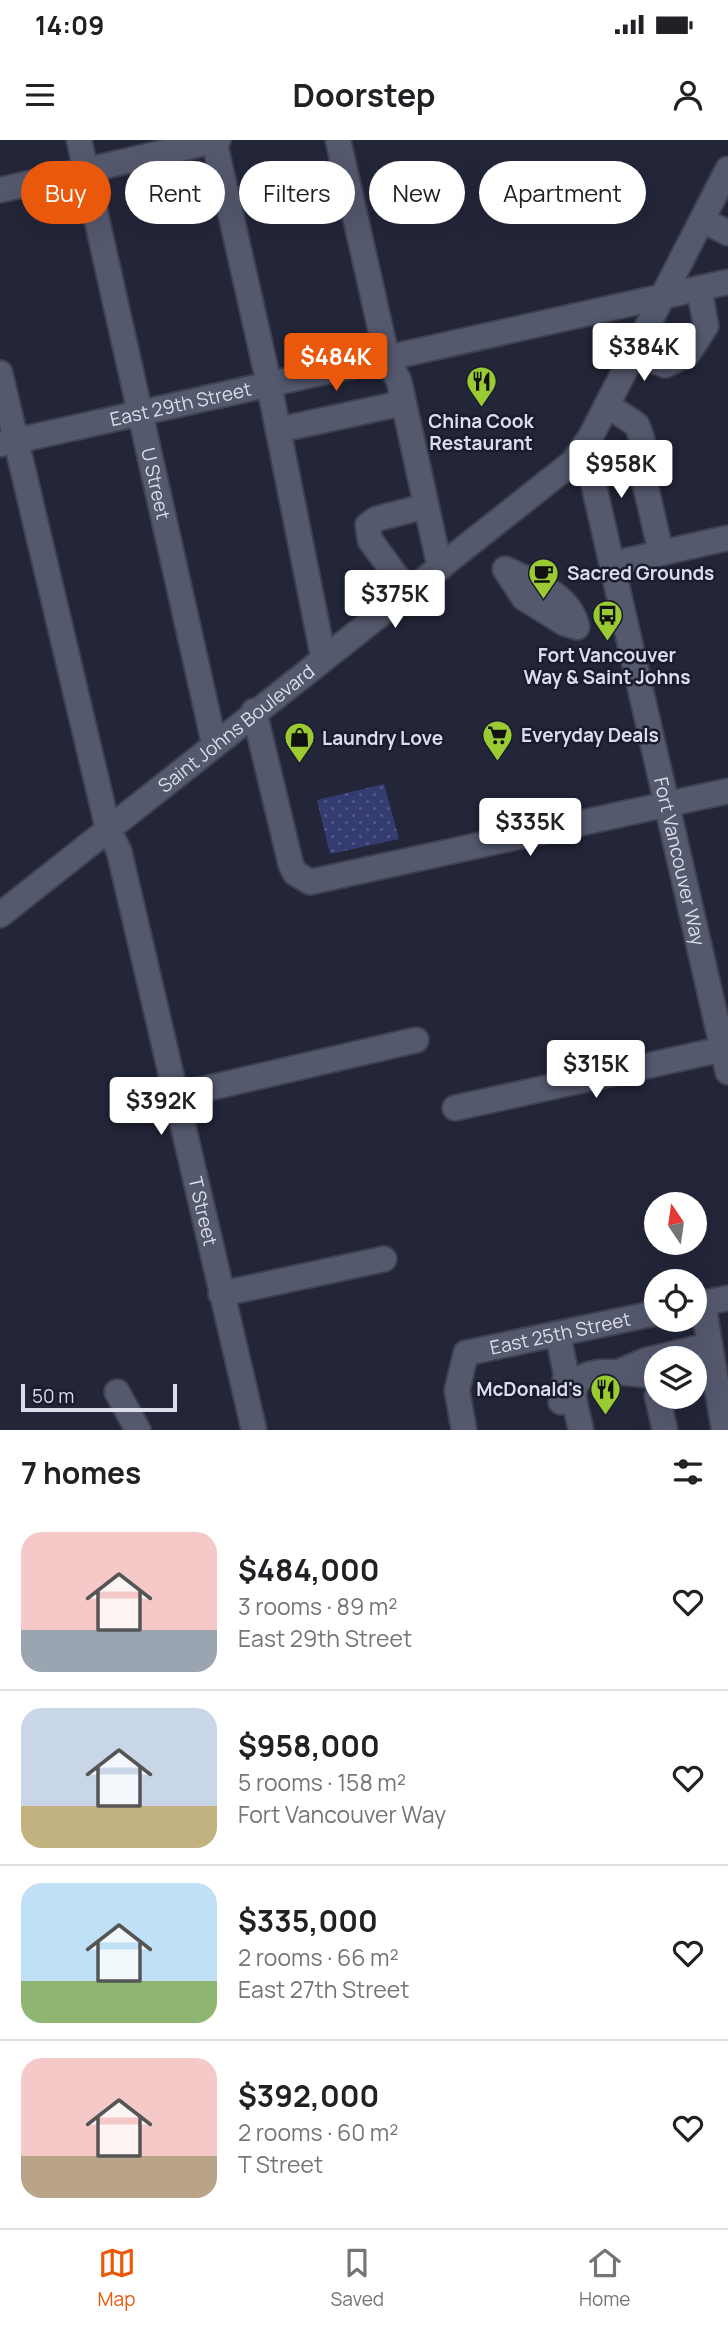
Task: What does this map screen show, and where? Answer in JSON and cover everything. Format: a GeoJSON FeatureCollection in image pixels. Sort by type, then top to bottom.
{"type":"FeatureCollection","features":[{"type":"Feature","properties":{"kind":"street","name":"U Street"},"geometry":{"type":"LineString","coordinates":[[79,140],[84,161]]}},
{"type":"Feature","properties":{"kind":"street"},"geometry":{"type":"LineString","coordinates":[[111,164],[215,140],[269,384],[323,656]]}},
{"type":"Feature","properties":{"kind":"street"},"geometry":{"type":"LineString","coordinates":[[338,140],[387,358],[399,382],[440,568]]}},
{"type":"Feature","properties":{"kind":"street","name":"Saint Johns Boulevard"},"geometry":{"type":"LineString","coordinates":[[0,915],[323,656],[552,481],[585,447],[728,169]]}},
{"type":"Feature","properties":{"kind":"street"},"geometry":{"type":"LineString","coordinates":[[0,190],[21,185]]}},
{"type":"Feature","properties":{"kind":"street"},"geometry":{"type":"LineString","coordinates":[[702,220],[728,233]]}},
{"type":"Feature","properties":{"kind":"street","name":"U Street"},"geometry":{"type":"LineString","coordinates":[[98,224],[214,743]]}},
{"type":"Feature","properties":{"kind":"street","name":"East 29th Street"},"geometry":{"type":"LineString","coordinates":[[8,443],[728,282]]}},
{"type":"Feature","properties":{"kind":"street"},"geometry":{"type":"LineString","coordinates":[[634,353],[665,365],[687,355],[706,326],[699,288]]}},
{"type":"Feature","properties":{"kind":"street","name":"T Street"},"geometry":{"type":"LineString","coordinates":[[0,373],[8,443],[108,829],[119,851],[221,1294],[248,1428]]}},
{"type":"Feature","properties":{"kind":"street"},"geometry":{"type":"LineString","coordinates":[[278,430],[403,403]]}},
{"type":"Feature","properties":{"kind":"street"},"geometry":{"type":"LineString","coordinates":[[607,405],[637,425],[642,439],[641,466],[661,553]]}},
{"type":"Feature","properties":{"kind":"street","name":"Fort Vancouver Way"},"geometry":{"type":"LineString","coordinates":[[585,447],[726,1056]]}},
{"type":"Feature","properties":{"kind":"street"},"geometry":{"type":"LineString","coordinates":[[408,592],[370,540],[368,525],[376,519],[426,506]]}},
{"type":"Feature","properties":{"kind":"street"},"geometry":{"type":"LineString","coordinates":[[612,564],[728,538]]}},
{"type":"Feature","properties":{"kind":"street"},"geometry":{"type":"LineString","coordinates":[[254,711],[291,864],[301,878],[323,881],[728,790]]}},
{"type":"Feature","properties":{"kind":"street"},"geometry":{"type":"LineString","coordinates":[[175,1096],[416,1040]]}},
{"type":"Feature","properties":{"kind":"street"},"geometry":{"type":"LineString","coordinates":[[455,1108],[726,1056]]}},
{"type":"Feature","properties":{"kind":"street"},"geometry":{"type":"LineString","coordinates":[[221,1294],[384,1259]]}},
{"type":"Feature","properties":{"kind":"street"},"geometry":{"type":"LineString","coordinates":[[707,1302],[728,1298]]}},
{"type":"Feature","properties":{"kind":"street","name":"East 25th Street"},"geometry":{"type":"LineString","coordinates":[[464,1430],[457,1390],[466,1353],[644,1316]]}},
{"type":"Feature","properties":{"kind":"street"},"geometry":{"type":"LineString","coordinates":[[706,1332],[724,1430]]}},
{"type":"Feature","properties":{"kind":"street"},"geometry":{"type":"LineString","coordinates":[[558,1334],[566,1374],[561,1408],[566,1430]]}},
{"type":"Feature","properties":{"kind":"street"},"geometry":{"type":"LineString","coordinates":[[619,1372],[647,1360],[712,1360]]}},
{"type":"Feature","properties":{"kind":"street"},"geometry":{"type":"LineString","coordinates":[[581,1430],[575,1388],[589,1374],[599,1371],[644,1375]]}},
{"type":"Feature","properties":{"kind":"street"},"geometry":{"type":"LineString","coordinates":[[117,1392],[138,1430]]}},
{"type":"Feature","properties":{"kind":"street"},"geometry":{"type":"LineString","coordinates":[[660,1409],[665,1430]]}},
{"type":"Feature","properties":{"kind":"shaded area"},"geometry":{"type":"Polygon","coordinates":[[[384,784],[399,839],[330,854],[317,800],[384,784]]]}},
{"type":"Feature","properties":{"kind":"place","name":"China Cook Restaurant"},"geometry":{"type":"Point","coordinates":[481,409]}},
{"type":"Feature","properties":{"kind":"place","name":"Sacred Grounds"},"geometry":{"type":"Point","coordinates":[544,600]}},
{"type":"Feature","properties":{"kind":"place","name":"Fort Vancouver Way & Saint Johns"},"geometry":{"type":"Point","coordinates":[607,643]}},
{"type":"Feature","properties":{"kind":"place","name":"Everyday Deals"},"geometry":{"type":"Point","coordinates":[498,762]}},
{"type":"Feature","properties":{"kind":"place","name":"Laundry Love"},"geometry":{"type":"Point","coordinates":[299,765]}},
{"type":"Feature","properties":{"kind":"place","name":"McDonald's"},"geometry":{"type":"Point","coordinates":[605,1416]}}]}
